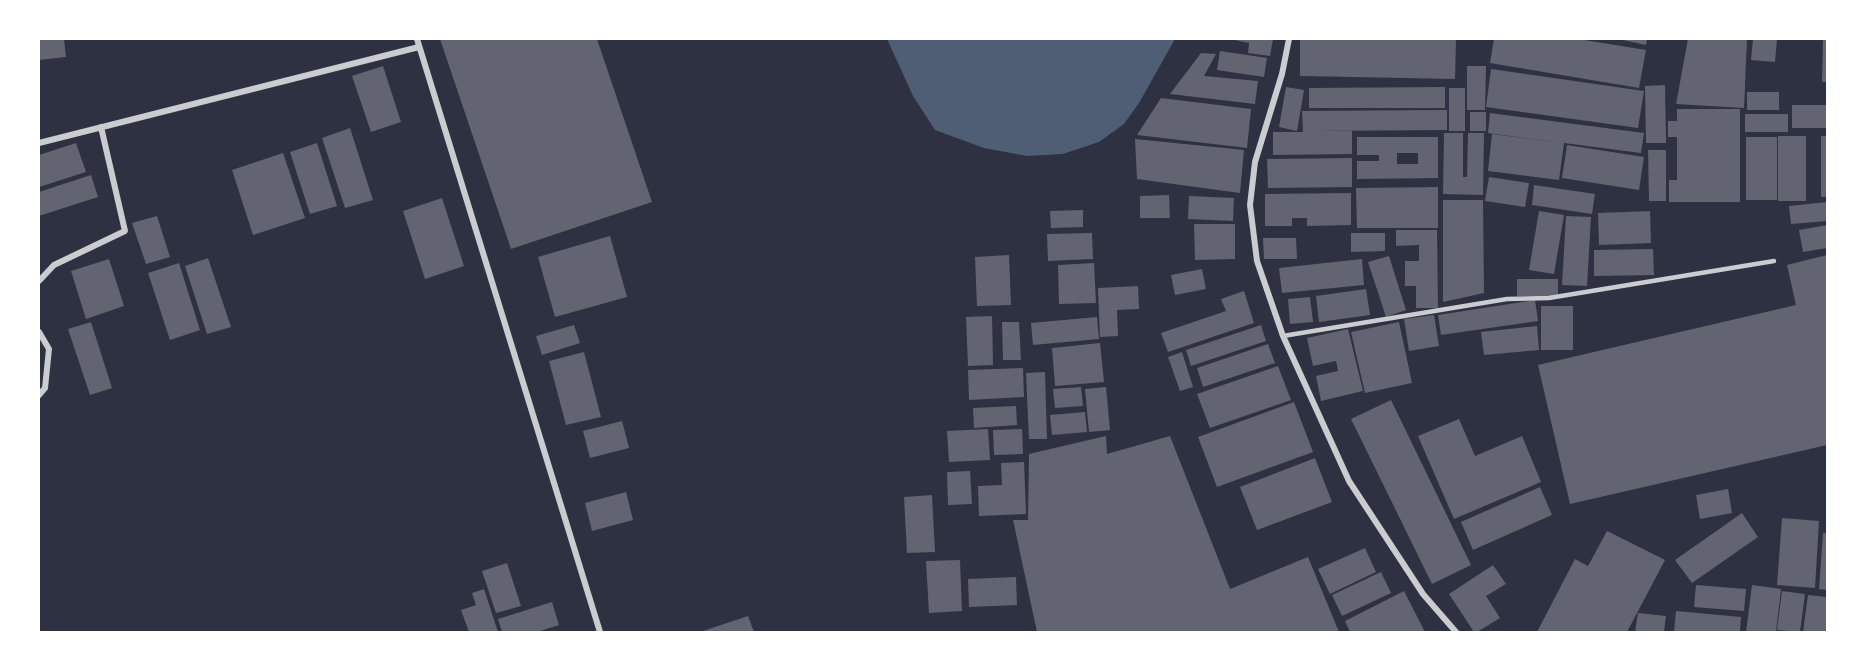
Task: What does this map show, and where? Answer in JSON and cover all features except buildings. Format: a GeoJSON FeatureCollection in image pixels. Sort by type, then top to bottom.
{"type":"FeatureCollection","features":[{"type":"Feature","properties":{"kind":"street"},"geometry":{"type":"LineString","coordinates":[[417,39],[600,632]]}},
{"type":"Feature","properties":{"kind":"street"},"geometry":{"type":"LineString","coordinates":[[1289,39],[1282,74],[1255,162],[1250,205],[1257,261],[1283,336],[1349,481],[1423,594],[1456,632]]}},
{"type":"Feature","properties":{"kind":"street"},"geometry":{"type":"LineString","coordinates":[[39,143],[419,47]]}},
{"type":"Feature","properties":{"kind":"street"},"geometry":{"type":"LineString","coordinates":[[39,281],[54,265],[125,231],[101,127]]}},
{"type":"Feature","properties":{"kind":"street"},"geometry":{"type":"LineString","coordinates":[[39,332],[49,349],[45,388],[39,395]]}},
{"type":"Feature","properties":{"kind":"lane"},"geometry":{"type":"LineString","coordinates":[[1283,336],[1507,299],[1549,298],[1774,261]]}},
{"type":"Feature","properties":{"kind":"water"},"geometry":{"type":"Polygon","coordinates":[[[887,39],[1175,39],[1139,103],[1124,124],[1099,142],[1063,154],[1027,156],[984,148],[935,130],[913,96],[887,39]]]}}]}
